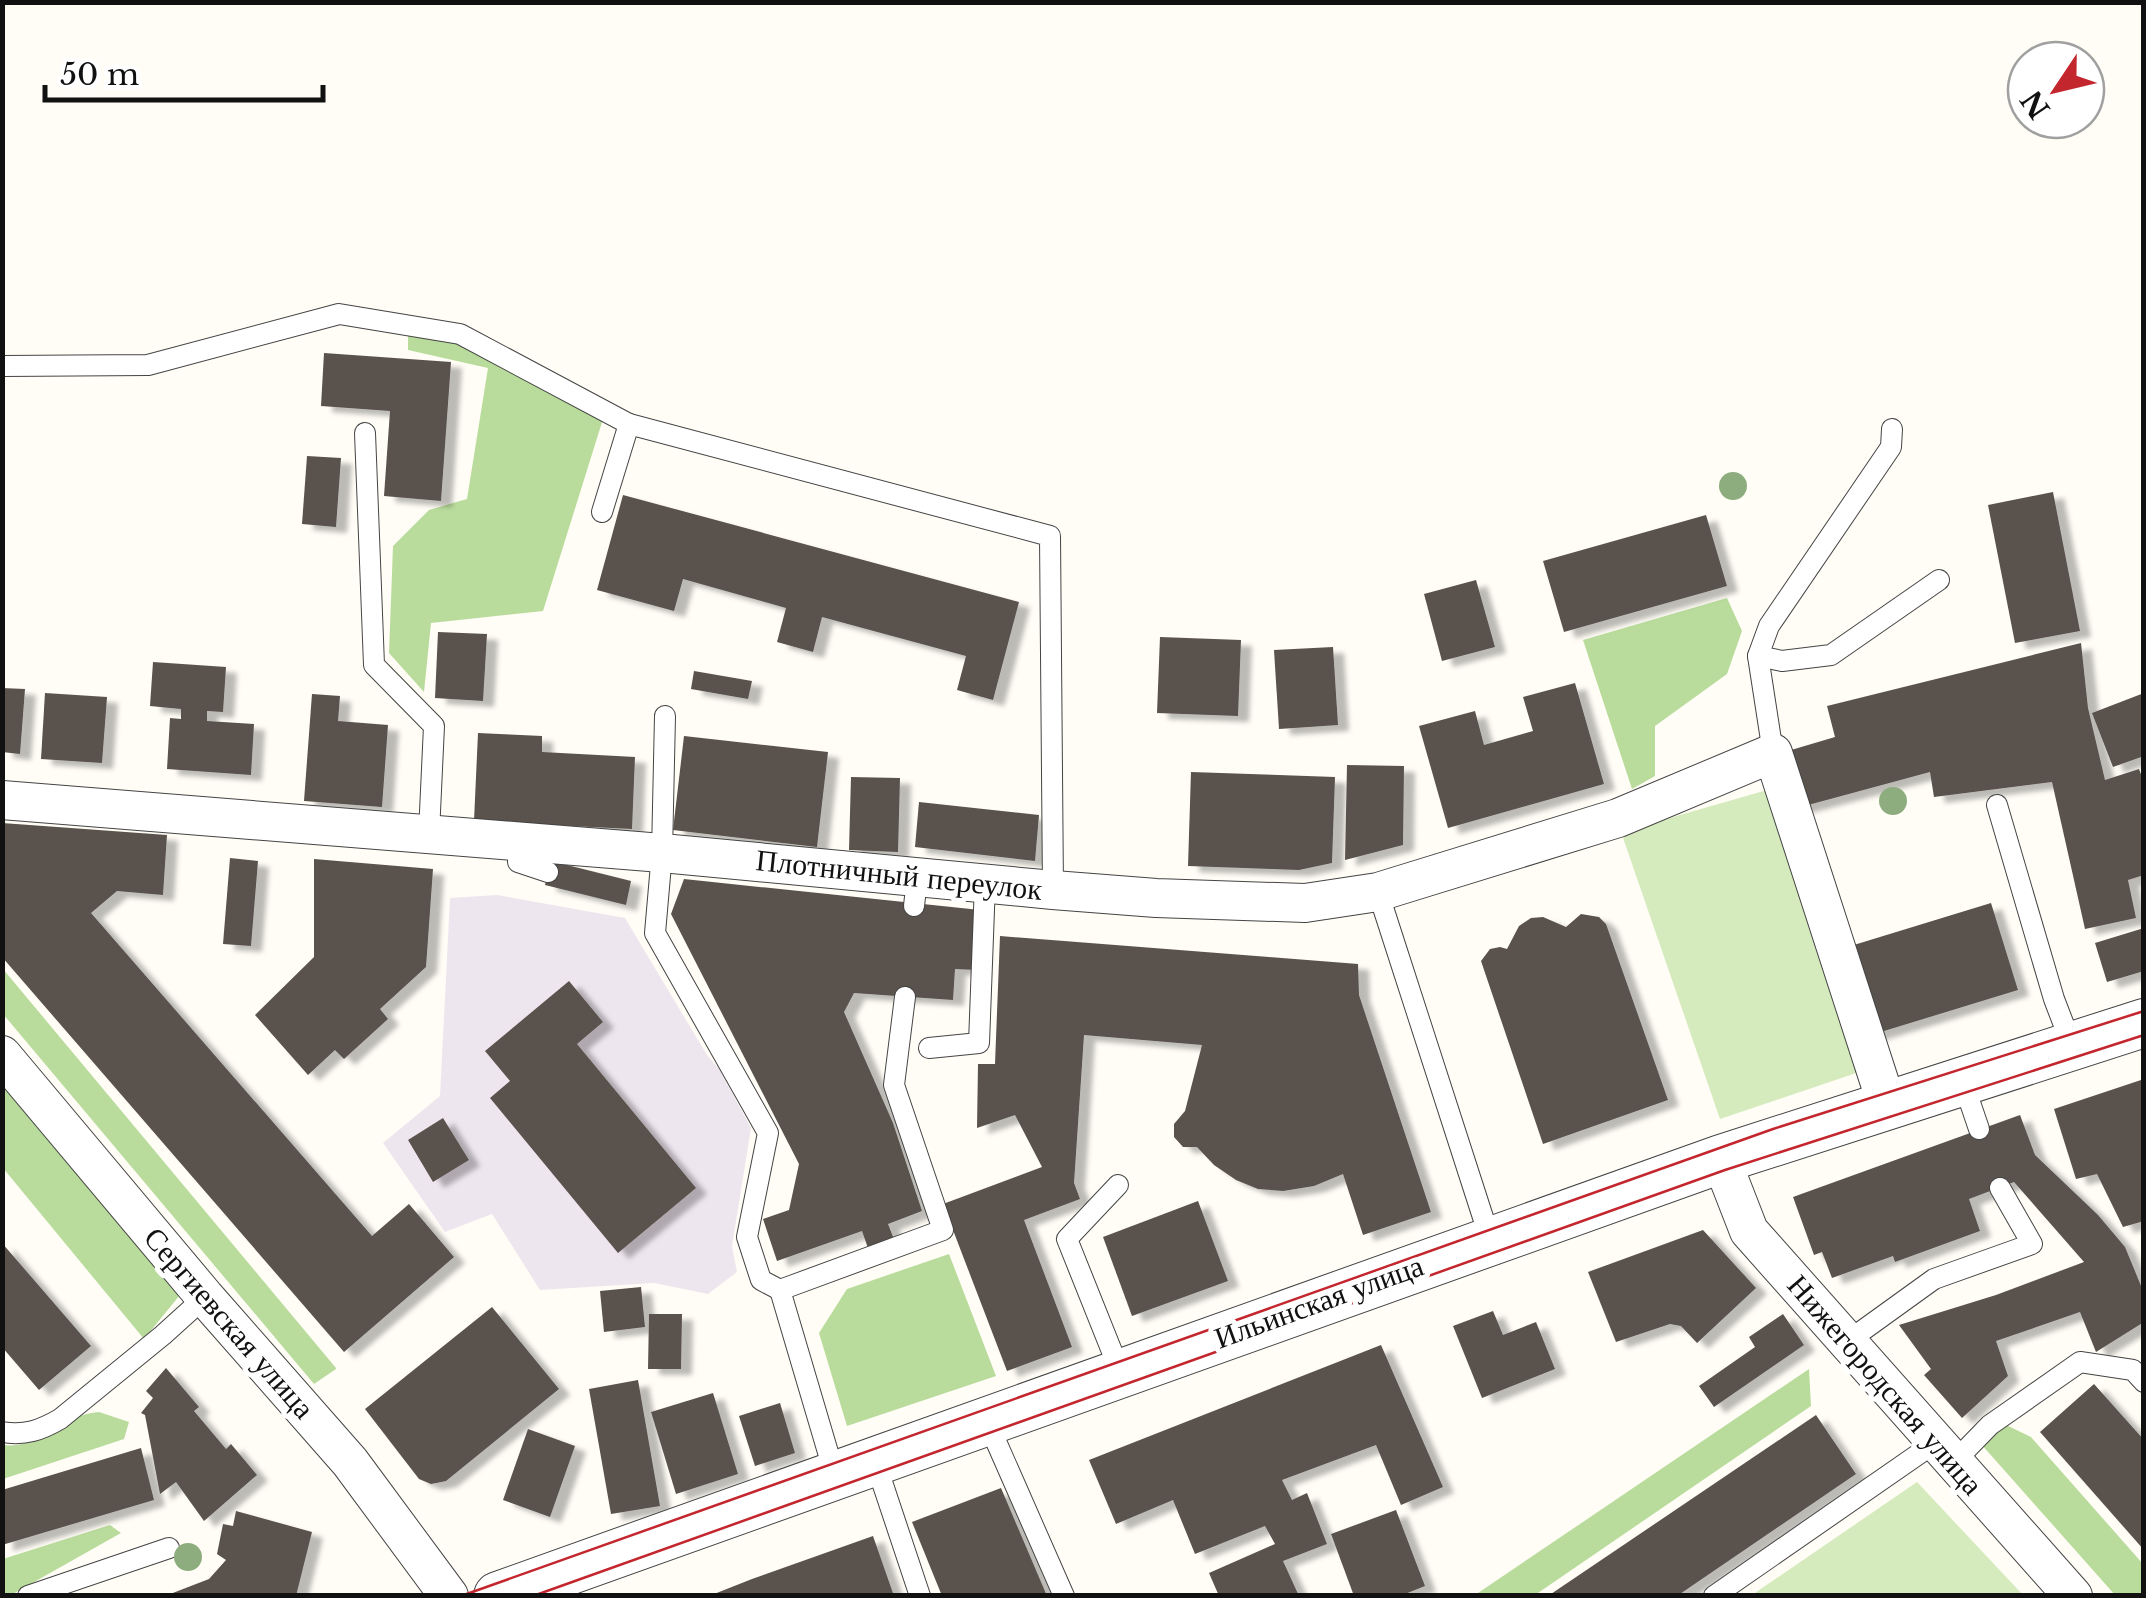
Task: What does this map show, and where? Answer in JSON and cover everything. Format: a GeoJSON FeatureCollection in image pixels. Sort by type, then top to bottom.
{"type":"FeatureCollection","features":[{"type":"Feature","properties":{"kind":"street","name":"Плотничный переулок"},"geometry":{"type":"LineString","coordinates":[[2,800],[519,841],[661,866],[915,892],[984,883],[1156,898],[1305,903],[1378,892],[1618,818],[1773,753]]}},
{"type":"Feature","properties":{"kind":"street"},"geometry":{"type":"LineString","coordinates":[[1773,753],[1887,1105]]}},
{"type":"Feature","properties":{"kind":"street","name":"Ильинская улица"},"geometry":{"type":"LineString","coordinates":[[498,1596],[1721,1159],[2144,1022]]}},
{"type":"Feature","properties":{"kind":"street","name":"Сергиевская улица"},"geometry":{"type":"LineString","coordinates":[[2,1055],[350,1462],[449,1596]]}},
{"type":"Feature","properties":{"kind":"street","name":"Нижегородская улица"},"geometry":{"type":"LineString","coordinates":[[1721,1159],[1749,1231],[2073,1596]]}},
{"type":"Feature","properties":{"kind":"lane"},"geometry":{"type":"LineString","coordinates":[[2,366],[148,365],[339,314],[460,334],[629,424],[1050,536],[1054,890]]}},
{"type":"Feature","properties":{"kind":"lane"},"geometry":{"type":"LineString","coordinates":[[602,512],[629,424]]}},
{"type":"Feature","properties":{"kind":"lane"},"geometry":{"type":"LineString","coordinates":[[1773,753],[1758,656],[1769,626],[1891,447],[1892,429]]}},
{"type":"Feature","properties":{"kind":"lane"},"geometry":{"type":"LineString","coordinates":[[365,433],[374,665],[434,726],[429,833]]}},
{"type":"Feature","properties":{"kind":"lane"},"geometry":{"type":"LineString","coordinates":[[1758,656],[1782,661],[1831,655],[1939,580]]}},
{"type":"Feature","properties":{"kind":"lane"},"geometry":{"type":"LineString","coordinates":[[665,716],[655,933],[768,1133],[747,1238],[761,1280],[780,1290],[855,1469],[920,1596]]}},
{"type":"Feature","properties":{"kind":"lane"},"geometry":{"type":"LineString","coordinates":[[1998,805],[2054,999],[2072,1046]]}},
{"type":"Feature","properties":{"kind":"lane"},"geometry":{"type":"LineString","coordinates":[[519,841],[518,862],[548,872]]}},
{"type":"Feature","properties":{"kind":"lane"},"geometry":{"type":"LineString","coordinates":[[929,1048],[980,1043],[984,883]]}},
{"type":"Feature","properties":{"kind":"lane"},"geometry":{"type":"LineString","coordinates":[[1378,892],[1490,1240]]}},
{"type":"Feature","properties":{"kind":"lane"},"geometry":{"type":"LineString","coordinates":[[780,1290],[943,1230],[894,1085],[905,996]]}},
{"type":"Feature","properties":{"kind":"lane"},"geometry":{"type":"LineString","coordinates":[[1963,1082],[1980,1129]]}},
{"type":"Feature","properties":{"kind":"lane"},"geometry":{"type":"LineString","coordinates":[[1118,1185],[1067,1239],[1121,1374]]}},
{"type":"Feature","properties":{"kind":"lane"},"geometry":{"type":"LineString","coordinates":[[1848,1341],[1934,1278],[2032,1244],[2000,1188]]}},
{"type":"Feature","properties":{"kind":"lane"},"geometry":{"type":"LineString","coordinates":[[2,1432],[42,1430],[60,1419],[205,1297]]}},
{"type":"Feature","properties":{"kind":"lane"},"geometry":{"type":"LineString","coordinates":[[1714,1596],[1990,1425],[2080,1362],[2133,1370],[2144,1382]]}},
{"type":"Feature","properties":{"kind":"lane"},"geometry":{"type":"LineString","coordinates":[[987,1421],[1064,1596]]}},
{"type":"Feature","properties":{"kind":"lane"},"geometry":{"type":"LineString","coordinates":[[28,1596],[68,1590],[169,1548]]}},
{"type":"Feature","properties":{"kind":"shaded area"},"geometry":{"type":"Polygon","coordinates":[[[497,895],[625,918],[751,1128],[732,1246],[737,1272],[708,1294],[654,1283],[540,1290],[492,1214],[445,1232],[383,1143],[440,1096],[450,898],[497,895]]]}},
{"type":"Feature","properties":{"kind":"green space"},"geometry":{"type":"Polygon","coordinates":[[[408,335],[456,340],[603,419],[543,611],[431,623],[424,692],[389,653],[393,546],[429,510],[467,499],[488,368],[408,350],[408,335]]]}},
{"type":"Feature","properties":{"kind":"green space"},"geometry":{"type":"Polygon","coordinates":[[[1727,598],[1742,631],[1727,674],[1655,726],[1655,776],[1632,789],[1583,640],[1727,598]]]}},
{"type":"Feature","properties":{"kind":"green space"},"geometry":{"type":"Polygon","coordinates":[[[1774,788],[1868,1069],[1720,1119],[1621,832],[1774,788]]]}},
{"type":"Feature","properties":{"kind":"green space"},"geometry":{"type":"Polygon","coordinates":[[[3,969],[336,1369],[314,1384],[3,1014],[3,969]]]}},
{"type":"Feature","properties":{"kind":"green space"},"geometry":{"type":"Polygon","coordinates":[[[2,1072],[184,1290],[144,1339],[3,1168],[2,1072]]]}},
{"type":"Feature","properties":{"kind":"green space"},"geometry":{"type":"Polygon","coordinates":[[[949,1254],[996,1376],[847,1426],[819,1333],[847,1289],[949,1254]]]}},
{"type":"Feature","properties":{"kind":"green space"},"geometry":{"type":"Polygon","coordinates":[[[1809,1369],[1811,1406],[1535,1595],[1475,1595],[1809,1369]]]}},
{"type":"Feature","properties":{"kind":"green space"},"geometry":{"type":"Polygon","coordinates":[[[99,1412],[129,1422],[124,1439],[3,1479],[3,1445],[28,1442],[74,1419],[99,1412]]]}},
{"type":"Feature","properties":{"kind":"green space"},"geometry":{"type":"Polygon","coordinates":[[[2002,1423],[2031,1437],[2143,1564],[2143,1595],[2115,1595],[1981,1444],[2002,1423]]]}},
{"type":"Feature","properties":{"kind":"green space"},"geometry":{"type":"Polygon","coordinates":[[[1917,1482],[2023,1595],[1752,1595],[1917,1482]]]}},
{"type":"Feature","properties":{"kind":"green space"},"geometry":{"type":"Polygon","coordinates":[[[110,1525],[121,1533],[3,1596],[3,1559],[110,1525]]]}},
{"type":"Feature","properties":{"kind":"building"},"geometry":{"type":"Polygon","coordinates":[[[324,353],[451,362],[441,501],[384,496],[390,411],[321,406],[324,353]]]}},
{"type":"Feature","properties":{"kind":"building"},"geometry":{"type":"Polygon","coordinates":[[[307,456],[341,458],[336,527],[302,524],[307,456]]]}},
{"type":"Feature","properties":{"kind":"building"},"geometry":{"type":"Polygon","coordinates":[[[2053,492],[2080,631],[2015,643],[1988,505],[2053,492]]]}},
{"type":"Feature","properties":{"kind":"building"},"geometry":{"type":"Polygon","coordinates":[[[623,495],[1019,602],[993,700],[957,690],[966,656],[822,617],[813,652],[777,642],[786,608],[683,579],[674,611],[597,590],[623,495]]]}},
{"type":"Feature","properties":{"kind":"building"},"geometry":{"type":"Polygon","coordinates":[[[1706,515],[1727,586],[1564,632],[1543,561],[1706,515]]]}},
{"type":"Feature","properties":{"kind":"building"},"geometry":{"type":"Polygon","coordinates":[[[1476,580],[1495,647],[1442,661],[1424,594],[1476,580]]]}},
{"type":"Feature","properties":{"kind":"building"},"geometry":{"type":"Polygon","coordinates":[[[438,632],[487,634],[483,701],[435,698],[438,632]]]}},
{"type":"Feature","properties":{"kind":"building"},"geometry":{"type":"Polygon","coordinates":[[[1160,637],[1241,640],[1238,716],[1157,713],[1160,637]]]}},
{"type":"Feature","properties":{"kind":"building"},"geometry":{"type":"Polygon","coordinates":[[[2081,643],[2088,708],[2105,780],[2139,769],[2144,782],[2144,875],[2128,880],[2136,918],[2085,929],[2052,782],[1934,797],[1930,772],[1797,808],[1781,753],[1835,737],[1827,706],[2081,643]]]}},
{"type":"Feature","properties":{"kind":"building"},"geometry":{"type":"Polygon","coordinates":[[[1333,647],[1338,725],[1279,729],[1274,650],[1333,647]]]}},
{"type":"Feature","properties":{"kind":"building"},"geometry":{"type":"Polygon","coordinates":[[[153,662],[226,667],[223,712],[207,711],[207,721],[254,724],[251,775],[167,769],[170,718],[181,719],[181,709],[150,706],[153,662]]]}},
{"type":"Feature","properties":{"kind":"building"},"geometry":{"type":"Polygon","coordinates":[[[694,671],[752,681],[748,699],[691,689],[694,671]]]}},
{"type":"Feature","properties":{"kind":"building"},"geometry":{"type":"Polygon","coordinates":[[[1575,683],[1604,784],[1448,828],[1419,726],[1475,711],[1484,745],[1533,731],[1523,697],[1575,683]]]}},
{"type":"Feature","properties":{"kind":"building"},"geometry":{"type":"Polygon","coordinates":[[[2,688],[25,689],[20,754],[2,752],[2,688]]]}},
{"type":"Feature","properties":{"kind":"building"},"geometry":{"type":"Polygon","coordinates":[[[45,693],[107,697],[102,763],[41,759],[45,693]]]}},
{"type":"Feature","properties":{"kind":"building"},"geometry":{"type":"Polygon","coordinates":[[[2144,693],[2144,756],[2113,767],[2092,713],[2144,693]]]}},
{"type":"Feature","properties":{"kind":"building"},"geometry":{"type":"Polygon","coordinates":[[[312,694],[340,696],[338,721],[388,725],[382,807],[304,801],[312,694]]]}},
{"type":"Feature","properties":{"kind":"building"},"geometry":{"type":"Polygon","coordinates":[[[478,733],[542,736],[542,752],[635,757],[632,829],[474,821],[478,733]]]}},
{"type":"Feature","properties":{"kind":"building"},"geometry":{"type":"Polygon","coordinates":[[[684,736],[828,752],[817,847],[673,830],[684,736]]]}},
{"type":"Feature","properties":{"kind":"building"},"geometry":{"type":"Polygon","coordinates":[[[1347,765],[1404,766],[1403,845],[1345,860],[1347,765]]]}},
{"type":"Feature","properties":{"kind":"building"},"geometry":{"type":"Polygon","coordinates":[[[1191,772],[1335,777],[1332,863],[1299,870],[1188,866],[1191,772]]]}},
{"type":"Feature","properties":{"kind":"building"},"geometry":{"type":"Polygon","coordinates":[[[851,777],[900,778],[898,852],[849,850],[851,777]]]}},
{"type":"Feature","properties":{"kind":"building"},"geometry":{"type":"Polygon","coordinates":[[[919,802],[1039,815],[1035,861],[915,847],[919,802]]]}},
{"type":"Feature","properties":{"kind":"building"},"geometry":{"type":"Polygon","coordinates":[[[2,823],[167,835],[163,895],[117,891],[91,913],[372,1236],[409,1204],[454,1257],[344,1352],[2,957],[2,823]]]}},
{"type":"Feature","properties":{"kind":"building"},"geometry":{"type":"Polygon","coordinates":[[[230,858],[258,861],[251,946],[223,944],[230,858]]]}},
{"type":"Feature","properties":{"kind":"building"},"geometry":{"type":"Polygon","coordinates":[[[314,859],[433,869],[426,967],[380,1009],[388,1019],[344,1059],[335,1050],[308,1075],[255,1015],[314,957],[314,859]]]}},
{"type":"Feature","properties":{"kind":"building"},"geometry":{"type":"Polygon","coordinates":[[[551,861],[631,881],[626,905],[545,885],[551,861]]]}},
{"type":"Feature","properties":{"kind":"building"},"geometry":{"type":"Polygon","coordinates":[[[684,879],[980,910],[977,970],[955,969],[953,1000],[854,993],[844,1012],[893,1123],[922,1211],[888,1224],[895,1242],[869,1251],[862,1231],[777,1261],[763,1219],[789,1210],[799,1164],[671,914],[684,879]]]}},
{"type":"Feature","properties":{"kind":"building"},"geometry":{"type":"Polygon","coordinates":[[[1991,903],[2018,990],[1871,1035],[1844,948],[1991,903]]]}},
{"type":"Feature","properties":{"kind":"building"},"geometry":{"type":"Polygon","coordinates":[[[1581,914],[1599,917],[1606,924],[1668,1100],[1543,1144],[1481,961],[1490,949],[1507,949],[1519,926],[1531,918],[1543,917],[1566,927],[1581,914]]]}},
{"type":"Feature","properties":{"kind":"building"},"geometry":{"type":"Polygon","coordinates":[[[2144,928],[2144,971],[2107,982],[2095,943],[2144,928]]]}},
{"type":"Feature","properties":{"kind":"building"},"geometry":{"type":"Polygon","coordinates":[[[1000,936],[1358,964],[1359,995],[1431,1212],[1363,1235],[1343,1174],[1314,1186],[1283,1191],[1258,1189],[1236,1180],[1197,1147],[1183,1147],[1174,1137],[1174,1124],[1185,1111],[1202,1045],[1084,1035],[1074,1183],[1080,1199],[1024,1220],[1072,1347],[1007,1371],[943,1204],[1042,1167],[1015,1115],[977,1128],[978,1064],[995,1064],[1000,936]]]}},
{"type":"Feature","properties":{"kind":"building"},"geometry":{"type":"Polygon","coordinates":[[[569,981],[603,1022],[577,1044],[696,1188],[618,1253],[490,1098],[510,1081],[485,1051],[569,981]]]}},
{"type":"Feature","properties":{"kind":"building"},"geometry":{"type":"Polygon","coordinates":[[[2144,1079],[2144,1221],[2123,1227],[2097,1174],[2076,1179],[2054,1109],[2144,1079]]]}},
{"type":"Feature","properties":{"kind":"building"},"geometry":{"type":"Polygon","coordinates":[[[2020,1115],[2035,1155],[2098,1215],[2125,1247],[2144,1293],[2144,1322],[2096,1352],[2080,1312],[1996,1341],[2008,1376],[1962,1418],[1924,1375],[1931,1369],[1899,1325],[2084,1262],[2014,1182],[1969,1199],[1980,1231],[1895,1262],[1893,1256],[1832,1278],[1822,1252],[1814,1255],[1793,1197],[2020,1115]]]}},
{"type":"Feature","properties":{"kind":"building"},"geometry":{"type":"Polygon","coordinates":[[[443,1118],[469,1160],[433,1182],[408,1140],[443,1118]]]}},
{"type":"Feature","properties":{"kind":"building"},"geometry":{"type":"Polygon","coordinates":[[[1198,1201],[1228,1281],[1132,1316],[1103,1237],[1198,1201]]]}},
{"type":"Feature","properties":{"kind":"building"},"geometry":{"type":"Polygon","coordinates":[[[1703,1230],[1756,1288],[1697,1343],[1681,1326],[1670,1324],[1616,1342],[1588,1272],[1703,1230]]]}},
{"type":"Feature","properties":{"kind":"building"},"geometry":{"type":"Polygon","coordinates":[[[2,1243],[91,1346],[39,1390],[2,1347],[2,1243]]]}},
{"type":"Feature","properties":{"kind":"building"},"geometry":{"type":"Polygon","coordinates":[[[641,1287],[645,1327],[604,1332],[600,1291],[641,1287]]]}},
{"type":"Feature","properties":{"kind":"building"},"geometry":{"type":"Polygon","coordinates":[[[492,1307],[559,1389],[446,1481],[431,1484],[419,1479],[365,1409],[492,1307]]]}},
{"type":"Feature","properties":{"kind":"building"},"geometry":{"type":"Polygon","coordinates":[[[1493,1311],[1503,1335],[1536,1322],[1555,1369],[1482,1398],[1453,1326],[1493,1311]]]}},
{"type":"Feature","properties":{"kind":"building"},"geometry":{"type":"Polygon","coordinates":[[[649,1314],[682,1314],[681,1369],[648,1369],[649,1314]]]}},
{"type":"Feature","properties":{"kind":"building"},"geometry":{"type":"Polygon","coordinates":[[[1783,1314],[1804,1345],[1714,1407],[1699,1386],[1755,1347],[1749,1337],[1783,1314]]]}},
{"type":"Feature","properties":{"kind":"building"},"geometry":{"type":"Polygon","coordinates":[[[1381,1345],[1443,1487],[1401,1505],[1376,1445],[1282,1480],[1292,1500],[1307,1493],[1327,1544],[1283,1561],[1299,1596],[1219,1596],[1209,1573],[1275,1544],[1265,1526],[1195,1554],[1173,1500],[1116,1524],[1089,1460],[1381,1345]]]}},
{"type":"Feature","properties":{"kind":"building"},"geometry":{"type":"Polygon","coordinates":[[[166,1368],[199,1407],[194,1411],[226,1449],[231,1444],[257,1475],[204,1521],[176,1482],[160,1494],[145,1415],[141,1413],[153,1398],[146,1391],[166,1368]]]}},
{"type":"Feature","properties":{"kind":"building"},"geometry":{"type":"Polygon","coordinates":[[[638,1380],[660,1506],[611,1514],[589,1389],[638,1380]]]}},
{"type":"Feature","properties":{"kind":"building"},"geometry":{"type":"Polygon","coordinates":[[[2094,1384],[2144,1440],[2144,1550],[2040,1432],[2094,1384]]]}},
{"type":"Feature","properties":{"kind":"building"},"geometry":{"type":"Polygon","coordinates":[[[713,1393],[738,1474],[676,1494],[651,1412],[713,1393]]]}},
{"type":"Feature","properties":{"kind":"building"},"geometry":{"type":"Polygon","coordinates":[[[780,1403],[795,1453],[755,1466],[739,1416],[780,1403]]]}},
{"type":"Feature","properties":{"kind":"building"},"geometry":{"type":"Polygon","coordinates":[[[1816,1415],[1856,1474],[1677,1596],[1548,1596],[1816,1415]]]}},
{"type":"Feature","properties":{"kind":"building"},"geometry":{"type":"Polygon","coordinates":[[[528,1429],[575,1446],[550,1517],[503,1500],[528,1429]]]}},
{"type":"Feature","properties":{"kind":"building"},"geometry":{"type":"Polygon","coordinates":[[[141,1448],[154,1500],[2,1545],[2,1490],[141,1448]]]}},
{"type":"Feature","properties":{"kind":"building"},"geometry":{"type":"Polygon","coordinates":[[[1001,1488],[1047,1596],[942,1596],[912,1522],[1001,1488]]]}},
{"type":"Feature","properties":{"kind":"building"},"geometry":{"type":"Polygon","coordinates":[[[1396,1510],[1425,1586],[1400,1596],[1354,1596],[1331,1534],[1396,1510]]]}},
{"type":"Feature","properties":{"kind":"building"},"geometry":{"type":"Polygon","coordinates":[[[236,1511],[312,1532],[296,1596],[165,1596],[209,1579],[226,1560],[217,1554],[223,1524],[233,1526],[236,1511]]]}},
{"type":"Feature","properties":{"kind":"building"},"geometry":{"type":"Polygon","coordinates":[[[873,1536],[894,1596],[709,1596],[752,1579],[873,1536]]]}},
{"type":"Feature","properties":{"kind":"tram line"},"geometry":{"type":"LineString","coordinates":[[461,1596],[1773,1129],[2144,1011]]}},
{"type":"Feature","properties":{"kind":"tram line"},"geometry":{"type":"LineString","coordinates":[[533,1596],[1725,1170],[2144,1035]]}}]}
